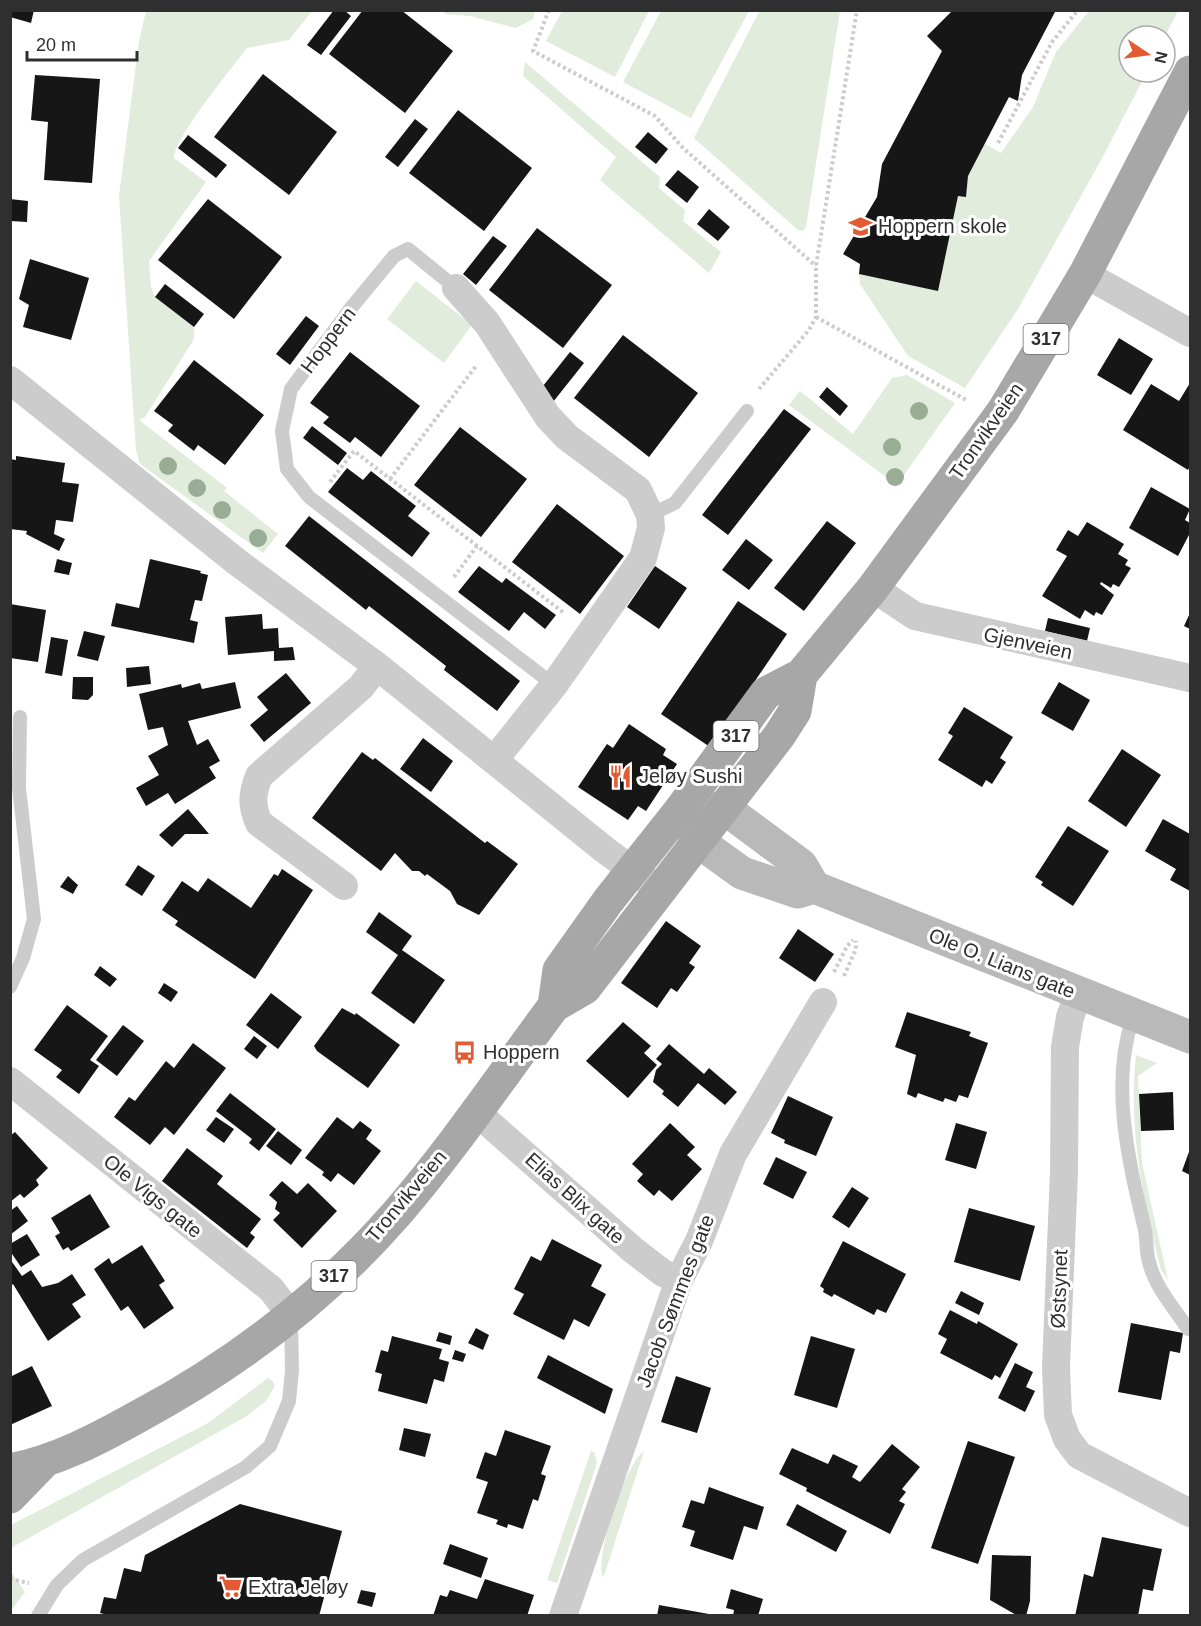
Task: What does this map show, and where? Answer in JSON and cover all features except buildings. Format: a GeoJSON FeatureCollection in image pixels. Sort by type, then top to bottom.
{"type":"FeatureCollection","features":[{"type":"Feature","properties":{"kind":"main road","name":"Tronvikveien"},"geometry":{"type":"LineString","coordinates":[[554,1006],[559,970],[632,870],[681,809],[766,693],[801,675],[873,588],[1003,411],[1085,274],[1191,72]]}},
{"type":"Feature","properties":{"kind":"main road","name":"Tronvikveien"},"geometry":{"type":"LineString","coordinates":[[10,1470],[42,1464],[157,1407],[231,1361],[291,1315],[346,1265],[398,1212],[554,1006],[585,988],[699,842],[795,711],[801,675]]}},
{"type":"Feature","properties":{"kind":"main road","name":"Tronvikveien"},"geometry":{"type":"LineString","coordinates":[[10,1497],[42,1464]]}},
{"type":"Feature","properties":{"kind":"street"},"geometry":{"type":"LineString","coordinates":[[1085,274],[1191,333]]}},
{"type":"Feature","properties":{"kind":"street","name":"Hoppern"},"geometry":{"type":"LineString","coordinates":[[456,288],[497,339],[548,417],[567,437],[638,490],[650,515]]}},
{"type":"Feature","properties":{"kind":"street"},"geometry":{"type":"LineString","coordinates":[[10,380],[237,562],[377,666],[661,891]]}},
{"type":"Feature","properties":{"kind":"street"},"geometry":{"type":"LineString","coordinates":[[495,759],[554,685],[643,558],[651,528],[650,515]]}},
{"type":"Feature","properties":{"kind":"street","name":"Gjenveien"},"geometry":{"type":"LineString","coordinates":[[873,588],[915,616],[1191,678]]}},
{"type":"Feature","properties":{"kind":"street"},"geometry":{"type":"LineString","coordinates":[[344,886],[259,823],[253,811],[252,794],[259,776],[361,687],[377,666]]}},
{"type":"Feature","properties":{"kind":"street"},"geometry":{"type":"LineString","coordinates":[[681,809],[724,808],[801,865],[814,887]]}},
{"type":"Feature","properties":{"kind":"street","name":"Ole O. Lians gate"},"geometry":{"type":"LineString","coordinates":[[681,809],[699,842],[728,864],[763,881],[798,892],[814,887],[1191,1037]]}},
{"type":"Feature","properties":{"kind":"street","name":"Østsynet"},"geometry":{"type":"LineString","coordinates":[[1079,993],[1070,1017],[1065,1047],[1064,1172],[1056,1367],[1058,1415],[1067,1439],[1079,1455],[1191,1513]]}},
{"type":"Feature","properties":{"kind":"street","name":"Jacob Sømmes gate"},"geometry":{"type":"LineString","coordinates":[[563,1616],[679,1280],[699,1241],[733,1154],[823,1002]]}},
{"type":"Feature","properties":{"kind":"street","name":"Ole Vigs gate"},"geometry":{"type":"LineString","coordinates":[[10,1082],[271,1289],[291,1315]]}},
{"type":"Feature","properties":{"kind":"street","name":"Elias Blix gate"},"geometry":{"type":"LineString","coordinates":[[475,1111],[633,1250],[663,1273],[679,1280]]}},
{"type":"Feature","properties":{"kind":"lane","name":"Hoppern"},"geometry":{"type":"LineString","coordinates":[[456,288],[408,249],[394,256],[351,308],[291,389],[282,431],[287,469],[315,502],[554,685]]}},
{"type":"Feature","properties":{"kind":"lane"},"geometry":{"type":"LineString","coordinates":[[650,515],[675,503],[747,411]]}},
{"type":"Feature","properties":{"kind":"lane"},"geometry":{"type":"LineString","coordinates":[[10,987],[23,958],[34,919],[20,788],[20,717]]}},
{"type":"Feature","properties":{"kind":"lane"},"geometry":{"type":"LineString","coordinates":[[1134,1015],[1123,1048],[1127,1139],[1134,1192],[1145,1233],[1149,1262],[1159,1288],[1188,1329]]}},
{"type":"Feature","properties":{"kind":"lane"},"geometry":{"type":"LineString","coordinates":[[38,1616],[57,1585],[83,1560],[246,1467],[270,1446],[289,1401],[292,1371],[291,1315]]}},
{"type":"Feature","properties":{"kind":"path"},"geometry":{"type":"LineString","coordinates":[[549,10],[533,51],[655,116],[683,148],[816,266]]}},
{"type":"Feature","properties":{"kind":"path"},"geometry":{"type":"LineString","coordinates":[[747,411],[760,386],[809,330],[816,317],[816,266],[857,10]]}},
{"type":"Feature","properties":{"kind":"path"},"geometry":{"type":"LineString","coordinates":[[998,143],[1052,42],[1078,10]]}},
{"type":"Feature","properties":{"kind":"path"},"geometry":{"type":"LineString","coordinates":[[816,317],[969,401]]}},
{"type":"Feature","properties":{"kind":"path"},"geometry":{"type":"LineString","coordinates":[[390,478],[497,339]]}},
{"type":"Feature","properties":{"kind":"path"},"geometry":{"type":"LineString","coordinates":[[315,502],[354,451],[591,634]]}},
{"type":"Feature","properties":{"kind":"path"},"geometry":{"type":"LineString","coordinates":[[439,597],[477,546]]}},
{"type":"Feature","properties":{"kind":"path"},"geometry":{"type":"LineString","coordinates":[[823,1002],[847,946],[856,938]]}},
{"type":"Feature","properties":{"kind":"path"},"geometry":{"type":"LineString","coordinates":[[850,963],[856,949]]}},
{"type":"Feature","properties":{"kind":"green space"},"geometry":{"type":"Polygon","coordinates":[[[444,10],[535,11],[533,19],[516,28],[470,16],[445,14],[444,10]]]}},
{"type":"Feature","properties":{"kind":"green space"},"geometry":{"type":"Polygon","coordinates":[[[760,10],[840,11],[806,227],[803,231],[798,230],[694,138],[760,10]]]}},
{"type":"Feature","properties":{"kind":"green space"},"geometry":{"type":"Polygon","coordinates":[[[146,11],[312,11],[289,40],[247,48],[183,135],[174,158],[206,182],[149,261],[151,287],[155,297],[194,327],[194,339],[145,417],[139,420],[227,488],[224,491],[278,534],[263,553],[140,464],[136,451],[119,196],[139,41],[146,11]]]}},
{"type":"Feature","properties":{"kind":"green space"},"geometry":{"type":"Polygon","coordinates":[[[562,11],[649,11],[615,77],[546,41],[562,11]]]}},
{"type":"Feature","properties":{"kind":"green space"},"geometry":{"type":"Polygon","coordinates":[[[661,11],[749,11],[691,118],[623,82],[661,11]]]}},
{"type":"Feature","properties":{"kind":"green space"},"geometry":{"type":"Polygon","coordinates":[[[1089,11],[1178,11],[1171,24],[1117,24],[1117,84],[1141,84],[1018,309],[965,388],[908,356],[860,284],[859,274],[938,290],[958,196],[966,196],[968,176],[985,144],[1001,153],[1033,107],[1056,52],[1089,11]]]}},
{"type":"Feature","properties":{"kind":"green space"},"geometry":{"type":"Polygon","coordinates":[[[525,62],[660,177],[659,188],[685,210],[683,221],[721,252],[709,273],[600,180],[616,157],[523,76],[525,62]]]}},
{"type":"Feature","properties":{"kind":"green space"},"geometry":{"type":"Polygon","coordinates":[[[416,281],[472,325],[444,363],[387,319],[416,281]]]}},
{"type":"Feature","properties":{"kind":"green space"},"geometry":{"type":"Polygon","coordinates":[[[907,375],[955,403],[897,485],[789,405],[800,391],[853,434],[892,378],[907,375]]]}},
{"type":"Feature","properties":{"kind":"green space"},"geometry":{"type":"Polygon","coordinates":[[[1136,1055],[1157,1063],[1138,1076],[1142,1163],[1168,1280],[1161,1270],[1139,1164],[1134,1110],[1136,1055]]]}},
{"type":"Feature","properties":{"kind":"green space"},"geometry":{"type":"Polygon","coordinates":[[[268,1378],[275,1386],[266,1401],[247,1416],[11,1548],[11,1525],[208,1423],[268,1378]]]}},
{"type":"Feature","properties":{"kind":"green space"},"geometry":{"type":"Polygon","coordinates":[[[591,1451],[595,1453],[597,1463],[557,1583],[547,1580],[591,1451]]]}},
{"type":"Feature","properties":{"kind":"green space"},"geometry":{"type":"Polygon","coordinates":[[[644,1451],[603,1577],[601,1566],[603,1550],[613,1511],[628,1474],[644,1451]]]}},
{"type":"Feature","properties":{"kind":"green space"},"geometry":{"type":"Polygon","coordinates":[[[10,1570],[25,1592],[13,1608],[11,1607],[10,1570]]]}},
{"type":"Feature","properties":{"kind":"place","name":"Hoppern skole"},"geometry":{"type":"Point","coordinates":[860,226]}},
{"type":"Feature","properties":{"kind":"place","name":"Jeløy Sushi"},"geometry":{"type":"Point","coordinates":[621,776]}},
{"type":"Feature","properties":{"kind":"place","name":"Hoppern"},"geometry":{"type":"Point","coordinates":[465,1052]}},
{"type":"Feature","properties":{"kind":"place","name":"Extra Jeløy"},"geometry":{"type":"Point","coordinates":[230,1587]}}]}
